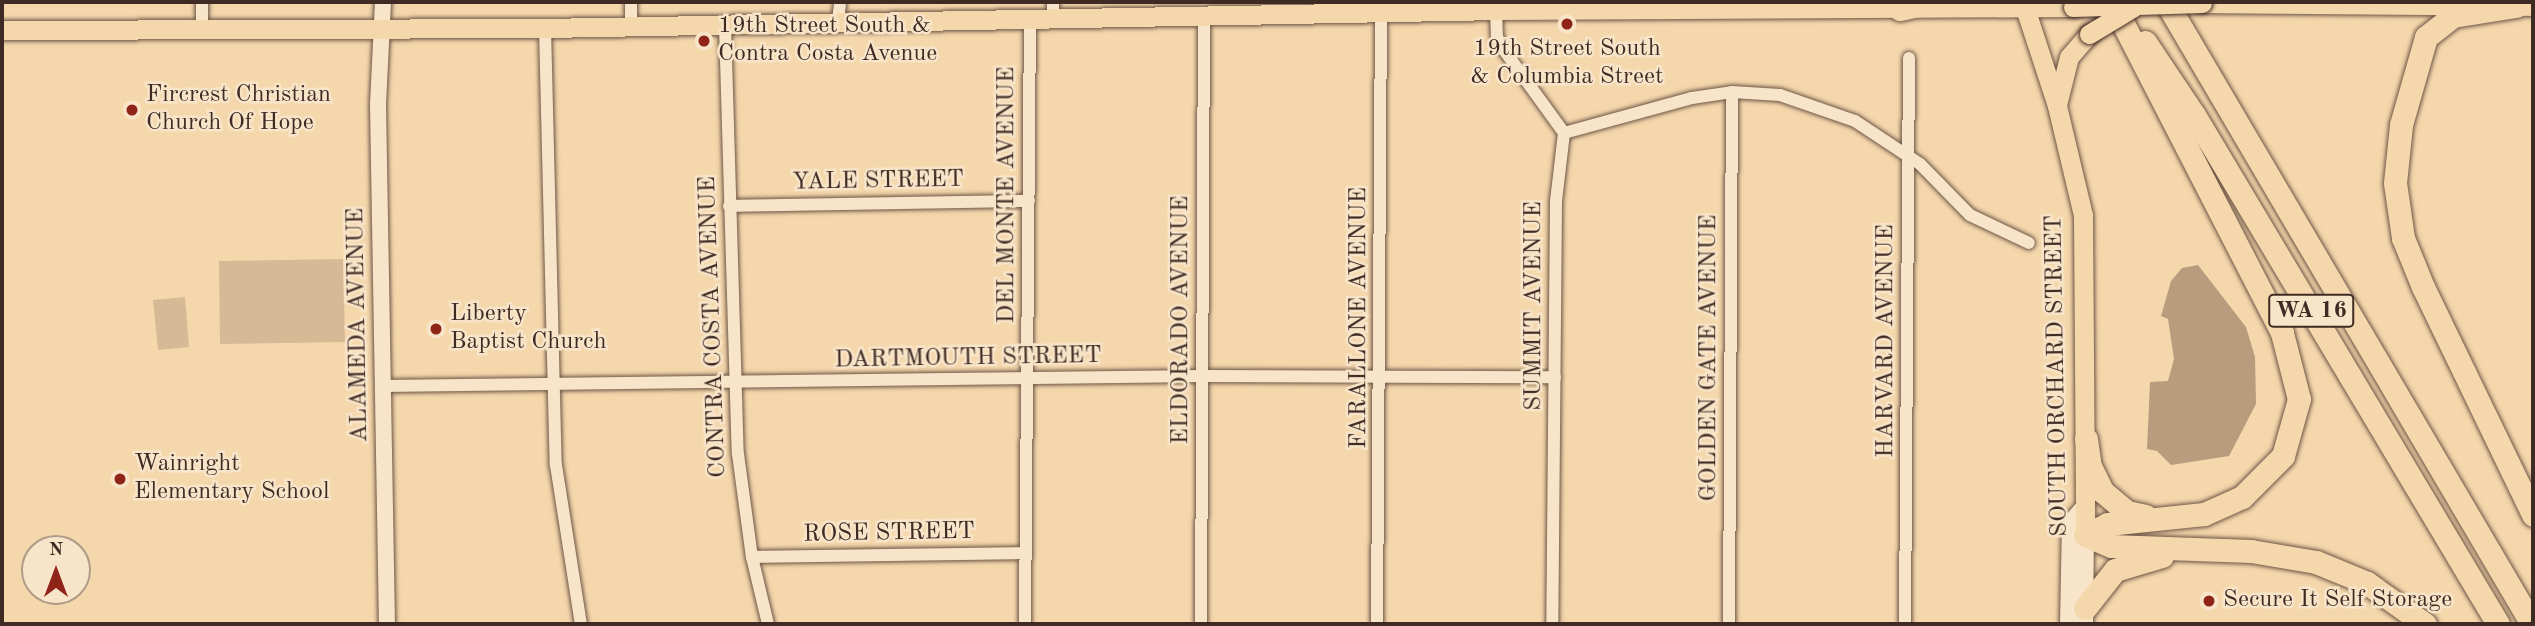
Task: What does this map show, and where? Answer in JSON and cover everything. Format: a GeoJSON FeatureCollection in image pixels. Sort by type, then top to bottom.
{"type":"FeatureCollection","features":[{"type":"Feature","properties":{"kind":"highway"},"geometry":{"type":"LineString","coordinates":[[1900,9],[1934,2]]}},
{"type":"Feature","properties":{"kind":"highway","name":"WA 16"},"geometry":{"type":"LineString","coordinates":[[2164,2],[2532,624]]}},
{"type":"Feature","properties":{"kind":"highway"},"geometry":{"type":"LineString","coordinates":[[2085,535],[2108,524],[2218,510],[2254,488],[2287,447],[2298,390],[2282,333],[2122,3]]}},
{"type":"Feature","properties":{"kind":"highway","name":"WA 16"},"geometry":{"type":"LineString","coordinates":[[2122,3],[2194,115],[2498,624]]}},
{"type":"Feature","properties":{"kind":"highway"},"geometry":{"type":"LineString","coordinates":[[2525,6],[2453,16],[2426,37],[2401,125],[2395,183],[2403,238],[2423,286],[2533,515]]}},
{"type":"Feature","properties":{"kind":"highway"},"geometry":{"type":"LineString","coordinates":[[2085,439],[2094,477],[2107,497],[2127,512],[2163,517]]}},
{"type":"Feature","properties":{"kind":"highway"},"geometry":{"type":"LineString","coordinates":[[2085,535],[2111,546],[2282,554],[2334,569],[2387,595],[2425,624]]}},
{"type":"Feature","properties":{"kind":"highway"},"geometry":{"type":"LineString","coordinates":[[2079,619],[2106,577],[2121,567],[2263,542],[2322,552],[2382,578],[2441,624]]}},
{"type":"Feature","properties":{"kind":"main road"},"geometry":{"type":"LineString","coordinates":[[2,30],[379,25],[545,28],[725,25],[1030,19],[1053,10],[1204,15],[1258,8],[1381,12],[1440,6],[1496,10],[2025,8],[2122,3],[2525,6]]}},
{"type":"Feature","properties":{"kind":"main road"},"geometry":{"type":"LineString","coordinates":[[2057,106],[2069,57],[2122,3]]}},
{"type":"Feature","properties":{"kind":"main road","name":"SOUTH ORCHARD STREET"},"geometry":{"type":"LineString","coordinates":[[2025,8],[2057,106],[2078,190],[2085,239],[2085,535],[2079,619]]}},
{"type":"Feature","properties":{"kind":"main road"},"geometry":{"type":"LineString","coordinates":[[2079,619],[2071,523],[2085,507]]}},
{"type":"Feature","properties":{"kind":"street"},"geometry":{"type":"LineString","coordinates":[[202,2],[202,27]]}},
{"type":"Feature","properties":{"kind":"street","name":"ALAMEDA AVENUE"},"geometry":{"type":"LineString","coordinates":[[383,2],[379,25],[387,624]]}},
{"type":"Feature","properties":{"kind":"street"},"geometry":{"type":"LineString","coordinates":[[631,2],[631,26]]}},
{"type":"Feature","properties":{"kind":"street"},"geometry":{"type":"LineString","coordinates":[[838,22],[840,2]]}},
{"type":"Feature","properties":{"kind":"street"},"geometry":{"type":"LineString","coordinates":[[1496,10],[1497,37],[1504,50],[1564,133],[1668,103],[1732,92],[1780,95],[1855,121],[1909,157],[1970,215],[2029,243]]}},
{"type":"Feature","properties":{"kind":"street","name":"FARALLONE AVENUE"},"geometry":{"type":"LineString","coordinates":[[1377,624],[1381,378],[1381,12]]}},
{"type":"Feature","properties":{"kind":"street","name":"ELDORADO AVENUE"},"geometry":{"type":"LineString","coordinates":[[1201,624],[1204,15]]}},
{"type":"Feature","properties":{"kind":"street","name":"DEL MONTE AVENUE"},"geometry":{"type":"LineString","coordinates":[[1025,624],[1030,19]]}},
{"type":"Feature","properties":{"kind":"street","name":"CONTRA COSTA AVENUE"},"geometry":{"type":"LineString","coordinates":[[725,25],[735,385],[741,488],[752,557],[768,624]]}},
{"type":"Feature","properties":{"kind":"street"},"geometry":{"type":"LineString","coordinates":[[545,28],[553,387],[559,504],[581,624]]}},
{"type":"Feature","properties":{"kind":"street","name":"HARVARD AVENUE"},"geometry":{"type":"LineString","coordinates":[[1905,624],[1909,58]]}},
{"type":"Feature","properties":{"kind":"street","name":"GOLDEN GATE AVENUE"},"geometry":{"type":"LineString","coordinates":[[1729,624],[1732,92]]}},
{"type":"Feature","properties":{"kind":"street","name":"SUMMIT AVENUE"},"geometry":{"type":"LineString","coordinates":[[1552,624],[1556,201],[1564,133]]}},
{"type":"Feature","properties":{"kind":"street","name":"YALE STREET"},"geometry":{"type":"LineString","coordinates":[[729,206],[1029,201]]}},
{"type":"Feature","properties":{"kind":"street","name":"DARTMOUTH STREET"},"geometry":{"type":"LineString","coordinates":[[382,386],[735,385],[1203,376],[1555,377]]}},
{"type":"Feature","properties":{"kind":"street","name":"ROSE STREET"},"geometry":{"type":"LineString","coordinates":[[752,557],[1026,553]]}},
{"type":"Feature","properties":{"kind":"shaded area"},"geometry":{"type":"Polygon","coordinates":[[[343,259],[345,342],[220,344],[219,261],[343,259]]]}},
{"type":"Feature","properties":{"kind":"shaded area"},"geometry":{"type":"Polygon","coordinates":[[[2198,265],[2246,327],[2255,357],[2256,404],[2229,456],[2171,465],[2157,451],[2147,449],[2150,382],[2168,381],[2174,359],[2168,319],[2161,316],[2171,281],[2182,268],[2198,265]]]}},
{"type":"Feature","properties":{"kind":"shaded area"},"geometry":{"type":"Polygon","coordinates":[[[185,297],[189,347],[158,350],[153,300],[185,297]]]}},
{"type":"Feature","properties":{"kind":"place","name":"19th Street South & Columbia Street"},"geometry":{"type":"Point","coordinates":[1567,24]}},
{"type":"Feature","properties":{"kind":"place","name":"19th Street South & Contra Costa Avenue"},"geometry":{"type":"Point","coordinates":[704,41]}},
{"type":"Feature","properties":{"kind":"place","name":"Fircrest Christian Church Of Hope"},"geometry":{"type":"Point","coordinates":[132,110]}},
{"type":"Feature","properties":{"kind":"place","name":"Liberty Baptist Church"},"geometry":{"type":"Point","coordinates":[436,329]}},
{"type":"Feature","properties":{"kind":"place","name":"Wainright Elementary School"},"geometry":{"type":"Point","coordinates":[120,479]}},
{"type":"Feature","properties":{"kind":"place","name":"Secure It Self Storage"},"geometry":{"type":"Point","coordinates":[2209,601]}}]}
